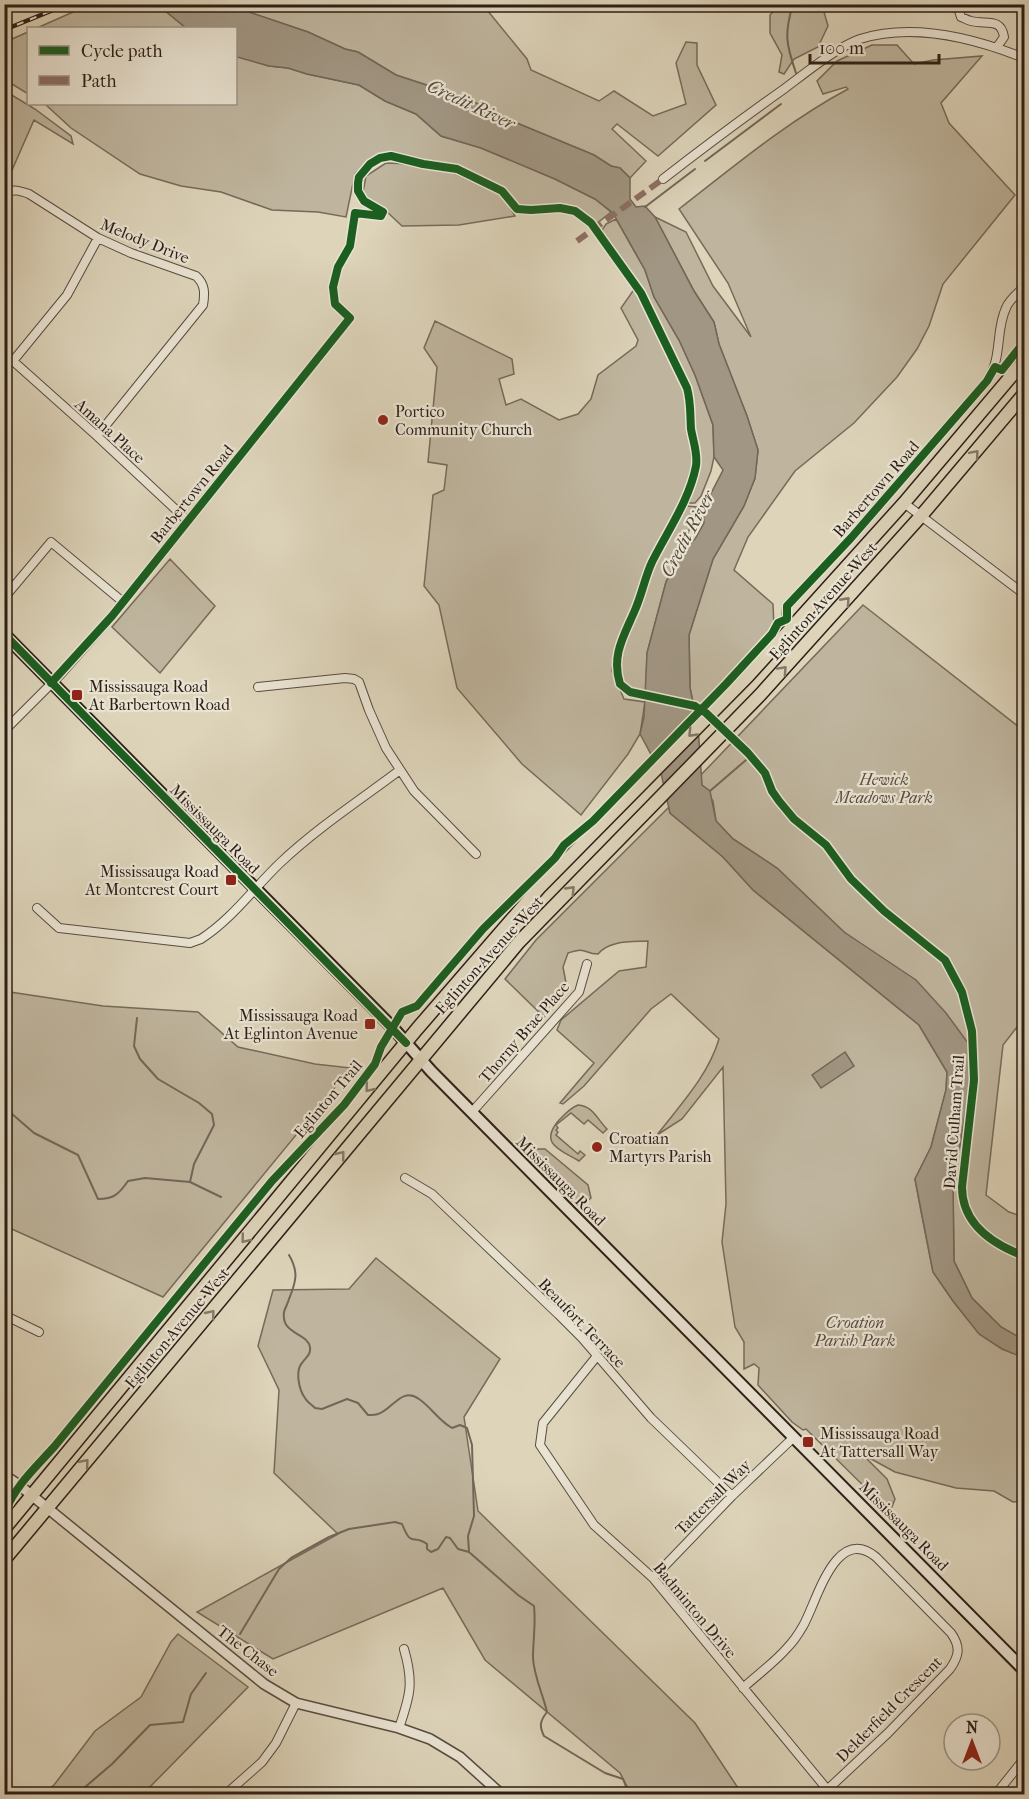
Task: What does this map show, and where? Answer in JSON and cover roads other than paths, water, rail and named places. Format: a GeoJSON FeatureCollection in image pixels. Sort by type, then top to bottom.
{"type":"FeatureCollection","features":[{"type":"Feature","properties":{"kind":"main road","name":"Eglinton Avenue West"},"geometry":{"type":"LineString","coordinates":[[4,1529],[406,1043],[539,888],[748,676],[904,503],[1024,361]]}},
{"type":"Feature","properties":{"kind":"main road","name":"Eglinton Avenue West"},"geometry":{"type":"LineString","coordinates":[[4,1560],[519,942],[760,695],[921,516],[1024,394]]}},
{"type":"Feature","properties":{"kind":"main road","name":"Mississauga Road"},"geometry":{"type":"LineString","coordinates":[[4,634],[472,1112],[1024,1670]]}},
{"type":"Feature","properties":{"kind":"street"},"geometry":{"type":"LineString","coordinates":[[957,4],[961,17],[971,21],[995,22],[1000,25],[1004,37],[997,47]]}},
{"type":"Feature","properties":{"kind":"street"},"geometry":{"type":"LineString","coordinates":[[663,179],[819,62],[859,40],[899,32],[938,34],[997,47],[1024,58]]}},
{"type":"Feature","properties":{"kind":"street","name":"Melody Drive"},"geometry":{"type":"LineString","coordinates":[[4,194],[8,191],[19,190],[29,194],[98,238],[131,253],[196,276],[202,281],[203,305],[97,436]]}},
{"type":"Feature","properties":{"kind":"street","name":"Amana Place"},"geometry":{"type":"LineString","coordinates":[[98,238],[67,295],[13,361],[188,521]]}},
{"type":"Feature","properties":{"kind":"street","name":"Barbertown Road"},"geometry":{"type":"LineString","coordinates":[[790,630],[786,615],[787,606],[852,538],[987,381],[997,360],[1005,308],[1024,288]]}},
{"type":"Feature","properties":{"kind":"street","name":"Barbertown Road"},"geometry":{"type":"LineString","coordinates":[[4,731],[51,683],[123,602],[350,318]]}},
{"type":"Feature","properties":{"kind":"street"},"geometry":{"type":"LineString","coordinates":[[904,503],[1024,594]]}},
{"type":"Feature","properties":{"kind":"street"},"geometry":{"type":"LineString","coordinates":[[4,598],[51,542],[123,602]]}},
{"type":"Feature","properties":{"kind":"street"},"geometry":{"type":"LineString","coordinates":[[258,687],[354,679],[359,682],[386,748],[414,791],[476,854]]}},
{"type":"Feature","properties":{"kind":"street"},"geometry":{"type":"LineString","coordinates":[[37,908],[58,928],[190,943],[208,934],[319,829],[400,770]]}},
{"type":"Feature","properties":{"kind":"street","name":"Thorny Brae Place"},"geometry":{"type":"LineString","coordinates":[[472,1112],[579,992],[587,964]]}},
{"type":"Feature","properties":{"kind":"street","name":"Beaufort Terrace"},"geometry":{"type":"LineString","coordinates":[[405,1178],[432,1194],[558,1314],[651,1418],[732,1496]]}},
{"type":"Feature","properties":{"kind":"street"},"geometry":{"type":"LineString","coordinates":[[4,1315],[39,1332]]}},
{"type":"Feature","properties":{"kind":"street","name":"Badminton Drive"},"geometry":{"type":"LineString","coordinates":[[597,1356],[543,1423],[540,1445],[594,1525],[652,1578],[829,1792]]}},
{"type":"Feature","properties":{"kind":"street","name":"Tattersall Way"},"geometry":{"type":"LineString","coordinates":[[652,1578],[732,1496],[794,1437]]}},
{"type":"Feature","properties":{"kind":"street","name":"The Chase"},"geometry":{"type":"LineString","coordinates":[[4,1475],[32,1495],[264,1684],[296,1703],[399,1728],[430,1739],[460,1757],[501,1794]]}},
{"type":"Feature","properties":{"kind":"street","name":"Delderfield Crescent"},"geometry":{"type":"LineString","coordinates":[[742,1688],[788,1648],[804,1625],[821,1583],[832,1566],[852,1549],[868,1551],[876,1557],[951,1633],[957,1641],[959,1650],[958,1657],[950,1670],[829,1792]]}},
{"type":"Feature","properties":{"kind":"street"},"geometry":{"type":"LineString","coordinates":[[399,1728],[410,1696],[411,1670],[404,1649]]}},
{"type":"Feature","properties":{"kind":"street"},"geometry":{"type":"LineString","coordinates":[[226,1794],[262,1762],[276,1743],[296,1703]]}},
{"type":"Feature","properties":{"kind":"street"},"geometry":{"type":"LineString","coordinates":[[996,1794],[1024,1759]]}},
{"type":"Feature","properties":{"kind":"water","name":"Credit River"},"geometry":{"type":"Polygon","coordinates":[[[158,5],[228,5],[308,32],[345,49],[358,52],[396,75],[466,98],[507,119],[620,168],[630,178],[630,199],[636,207],[645,206],[655,217],[694,291],[714,322],[719,344],[758,450],[755,478],[744,506],[713,559],[689,635],[690,688],[698,726],[702,785],[710,791],[716,821],[733,839],[777,868],[844,932],[916,980],[946,1013],[968,1043],[970,1086],[953,1185],[954,1261],[972,1298],[1001,1327],[1024,1340],[1024,1358],[1002,1349],[979,1334],[933,1272],[915,1179],[931,1147],[946,1090],[947,1072],[919,1025],[753,890],[723,857],[670,813],[661,773],[640,734],[644,717],[647,653],[666,582],[682,551],[695,539],[704,523],[703,509],[723,470],[714,457],[713,425],[695,375],[679,340],[654,297],[645,270],[613,213],[595,199],[555,179],[481,148],[441,136],[416,114],[385,101],[359,85],[237,57],[237,27],[185,27],[158,5]]]}},
{"type":"Feature","properties":{"kind":"water"},"geometry":{"type":"Polygon","coordinates":[[[845,1052],[854,1066],[821,1088],[812,1075],[845,1052]]]}},
{"type":"Feature","properties":{"kind":"waterway"},"geometry":{"type":"LineString","coordinates":[[793,4],[787,39],[796,73]]}},
{"type":"Feature","properties":{"kind":"waterway"},"geometry":{"type":"LineString","coordinates":[[705,161],[781,104]]}},
{"type":"Feature","properties":{"kind":"waterway"},"geometry":{"type":"LineString","coordinates":[[645,207],[695,169]]}},
{"type":"Feature","properties":{"kind":"waterway"},"geometry":{"type":"LineString","coordinates":[[710,791],[746,760]]}},
{"type":"Feature","properties":{"kind":"waterway"},"geometry":{"type":"LineString","coordinates":[[137,1018],[134,1046],[140,1059],[158,1079],[199,1103],[212,1114],[214,1125],[194,1164],[190,1182]]}},
{"type":"Feature","properties":{"kind":"waterway"},"geometry":{"type":"LineString","coordinates":[[4,1107],[34,1133],[78,1155],[98,1199],[116,1195],[128,1181],[145,1178],[190,1182],[221,1197]]}},
{"type":"Feature","properties":{"kind":"waterway"},"geometry":{"type":"LineString","coordinates":[[289,1255],[295,1277],[284,1319],[286,1325],[304,1338],[310,1347],[309,1354],[300,1366],[298,1375],[301,1390],[306,1399],[315,1408],[322,1409],[347,1399],[358,1403],[368,1415],[372,1415],[383,1412],[402,1397],[413,1396],[452,1428],[460,1425],[467,1428],[472,1445],[474,1516],[468,1536],[469,1552],[534,1606],[533,1658],[547,1712],[541,1724],[542,1732],[544,1736],[605,1773],[623,1779],[629,1794]]}},
{"type":"Feature","properties":{"kind":"waterway"},"geometry":{"type":"LineString","coordinates":[[240,1634],[279,1569],[291,1558],[349,1529],[395,1522],[402,1524],[410,1538],[427,1544],[427,1549],[431,1552],[438,1549],[446,1537],[450,1538],[458,1549],[469,1552]]}},
{"type":"Feature","properties":{"kind":"waterway"},"geometry":{"type":"LineString","coordinates":[[77,1794],[112,1764],[150,1725],[183,1722],[191,1694],[206,1673]]}},
{"type":"Feature","properties":{"kind":"railway"},"geometry":{"type":"LineString","coordinates":[[4,30],[68,4]]}},
{"type":"Feature","properties":{"kind":"place","name":"Portico Community Church"},"geometry":{"type":"Point","coordinates":[383,420]}},
{"type":"Feature","properties":{"kind":"place","name":"Mississauga Road At Barbertown Road"},"geometry":{"type":"Point","coordinates":[77,695]}},
{"type":"Feature","properties":{"kind":"place","name":"Mississauga Road At Montcrest Court"},"geometry":{"type":"Point","coordinates":[231,880]}},
{"type":"Feature","properties":{"kind":"place","name":"Mississauga Road At Eglinton Avenue"},"geometry":{"type":"Point","coordinates":[370,1024]}},
{"type":"Feature","properties":{"kind":"place","name":"Croatian Martyrs Parish"},"geometry":{"type":"Point","coordinates":[597,1147]}},
{"type":"Feature","properties":{"kind":"place","name":"Mississauga Road At Tattersall Way"},"geometry":{"type":"Point","coordinates":[808,1442]}},
{"type":"Feature","properties":{"kind":"park label","name":"Hewick Meadows Park"},"geometry":{"type":"Point","coordinates":[884,788]}},
{"type":"Feature","properties":{"kind":"park label","name":"Croation Parish Park"},"geometry":{"type":"Point","coordinates":[855,1331]}}]}
